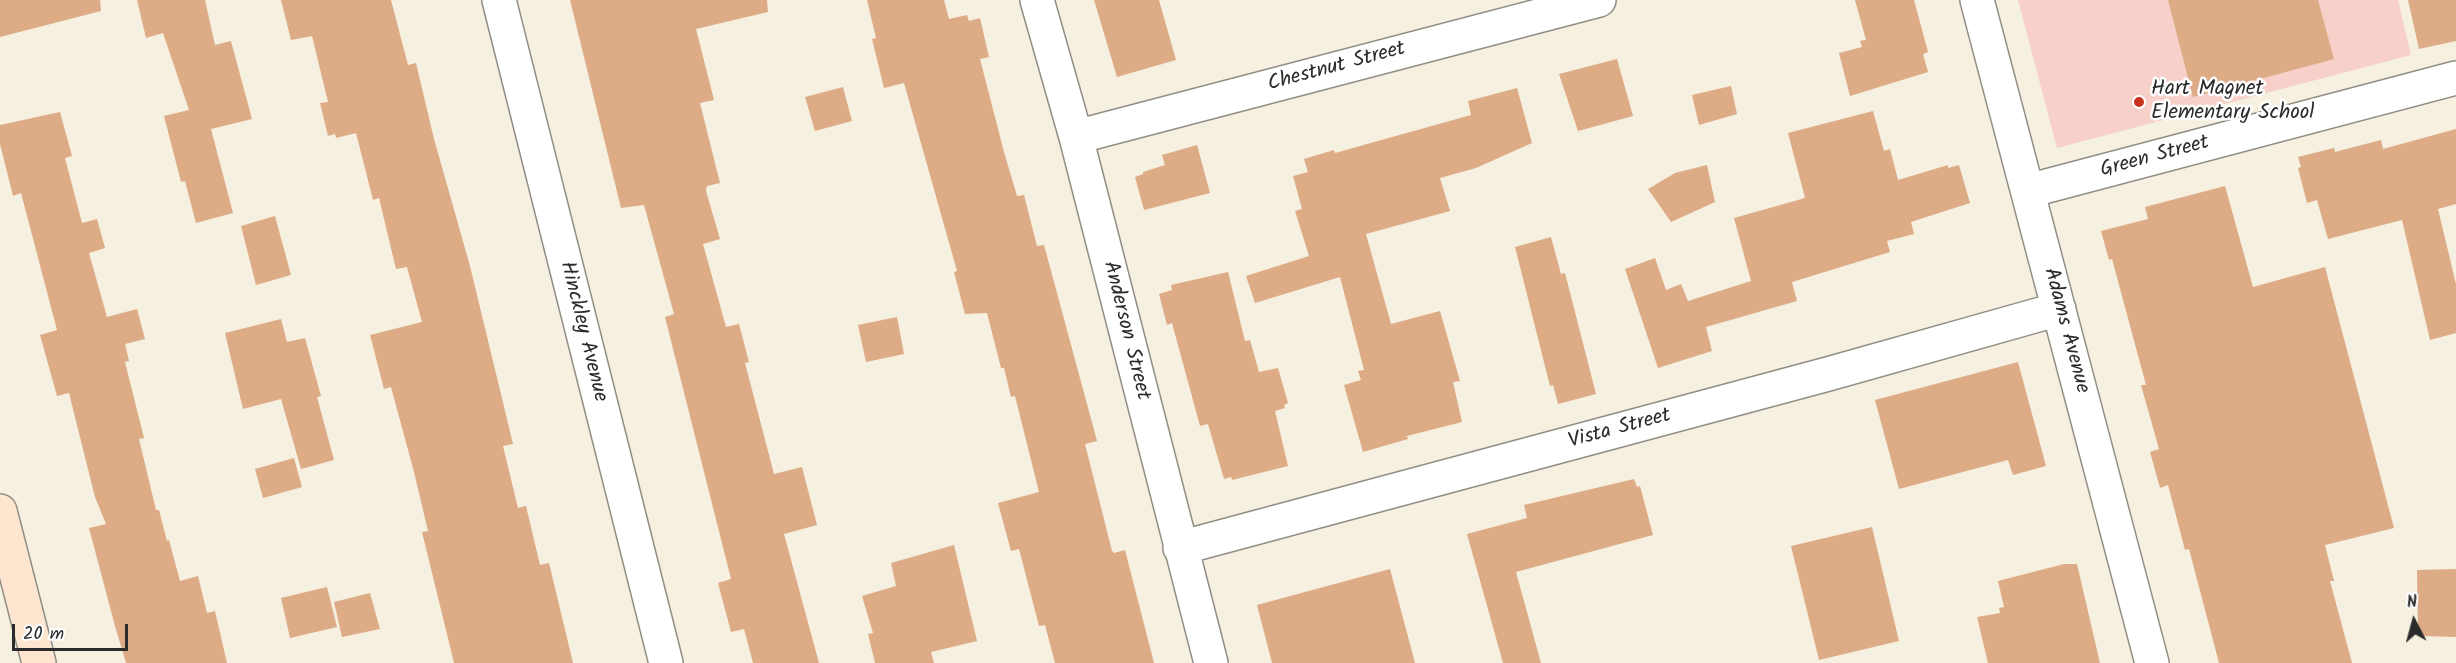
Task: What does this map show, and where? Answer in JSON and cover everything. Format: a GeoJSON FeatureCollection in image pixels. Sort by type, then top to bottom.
{"type":"FeatureCollection","features":[{"type":"Feature","properties":{"kind":"street","name":"Hinckley Avenue"},"geometry":{"type":"LineString","coordinates":[[499,0],[666,663]]}},
{"type":"Feature","properties":{"kind":"street","name":"Anderson Street"},"geometry":{"type":"LineString","coordinates":[[1037,0],[1076,137],[1211,663]]}},
{"type":"Feature","properties":{"kind":"street","name":"Chestnut Street"},"geometry":{"type":"LineString","coordinates":[[1076,137],[1599,0]]}},
{"type":"Feature","properties":{"kind":"street","name":"Adams Avenue"},"geometry":{"type":"LineString","coordinates":[[1977,0],[2152,663]]}},
{"type":"Feature","properties":{"kind":"street","name":"Green Street"},"geometry":{"type":"LineString","coordinates":[[2028,191],[2456,78]]}},
{"type":"Feature","properties":{"kind":"street","name":"Vista Street"},"geometry":{"type":"LineString","coordinates":[[1180,548],[1805,381],[2059,309]]}},
{"type":"Feature","properties":{"kind":"street"},"geometry":{"type":"LineString","coordinates":[[0,511],[39,663]]}},
{"type":"Feature","properties":{"kind":"shaded area","name":"Hart Magnet Elementary School"},"geometry":{"type":"Polygon","coordinates":[[[2018,0],[2398,0],[2411,55],[2057,148],[2018,0]]]}},
{"type":"Feature","properties":{"kind":"building"},"geometry":{"type":"Polygon","coordinates":[[[0,0],[100,0],[101,11],[0,37],[0,0]]]}},
{"type":"Feature","properties":{"kind":"building"},"geometry":{"type":"Polygon","coordinates":[[[137,0],[205,0],[215,45],[231,41],[252,119],[211,129],[233,213],[196,223],[185,181],[181,182],[164,116],[189,110],[163,33],[146,38],[137,0]]]}},
{"type":"Feature","properties":{"kind":"building"},"geometry":{"type":"Polygon","coordinates":[[[281,0],[391,0],[408,65],[416,63],[434,139],[470,266],[513,444],[503,446],[518,508],[526,506],[540,565],[549,563],[573,663],[454,663],[422,532],[428,531],[414,472],[391,387],[384,389],[370,335],[422,322],[407,267],[396,269],[379,198],[373,200],[356,133],[336,138],[335,134],[328,136],[320,103],[328,102],[312,36],[291,40],[281,0]]]}},
{"type":"Feature","properties":{"kind":"building"},"geometry":{"type":"Polygon","coordinates":[[[570,0],[767,0],[768,12],[696,29],[714,100],[700,103],[720,183],[707,186],[706,191],[720,239],[703,244],[726,327],[739,324],[749,362],[745,363],[774,474],[802,467],[817,525],[784,534],[819,663],[753,663],[744,629],[731,632],[718,583],[731,579],[665,317],[674,314],[644,205],[621,208],[570,0]]]}},
{"type":"Feature","properties":{"kind":"building"},"geometry":{"type":"Polygon","coordinates":[[[867,0],[944,0],[949,19],[967,15],[969,21],[980,18],[989,57],[980,59],[1004,152],[1017,196],[1024,195],[1037,246],[1044,245],[1097,441],[1085,444],[1112,551],[1114,553],[1125,550],[1154,663],[1055,663],[1045,625],[1039,626],[1019,549],[1011,551],[998,503],[1039,492],[1015,396],[1011,397],[1004,368],[1001,368],[987,313],[965,314],[954,272],[957,271],[904,83],[884,88],[872,39],[876,38],[867,0]]]}},
{"type":"Feature","properties":{"kind":"building"},"geometry":{"type":"Polygon","coordinates":[[[1094,0],[1159,0],[1176,60],[1117,77],[1094,0]]]}},
{"type":"Feature","properties":{"kind":"building"},"geometry":{"type":"Polygon","coordinates":[[[1855,0],[1914,0],[1928,52],[1923,54],[1928,72],[1850,96],[1839,53],[1862,47],[1860,41],[1866,40],[1855,0]]]}},
{"type":"Feature","properties":{"kind":"building"},"geometry":{"type":"Polygon","coordinates":[[[2168,0],[2318,0],[2334,59],[2193,97],[2168,0]]]}},
{"type":"Feature","properties":{"kind":"building"},"geometry":{"type":"Polygon","coordinates":[[[2408,0],[2456,0],[2456,41],[2419,49],[2408,0]]]}},
{"type":"Feature","properties":{"kind":"building"},"geometry":{"type":"Polygon","coordinates":[[[1617,59],[1633,116],[1578,131],[1559,74],[1617,59]]]}},
{"type":"Feature","properties":{"kind":"building"},"geometry":{"type":"Polygon","coordinates":[[[1731,86],[1737,114],[1699,125],[1692,95],[1731,86]]]}},
{"type":"Feature","properties":{"kind":"building"},"geometry":{"type":"Polygon","coordinates":[[[843,87],[852,121],[815,131],[805,97],[843,87]]]}},
{"type":"Feature","properties":{"kind":"building"},"geometry":{"type":"Polygon","coordinates":[[[1517,88],[1532,143],[1476,168],[1440,178],[1450,211],[1366,234],[1391,324],[1440,311],[1460,381],[1453,382],[1462,422],[1407,436],[1408,439],[1363,452],[1344,385],[1361,380],[1358,371],[1364,370],[1340,277],[1255,303],[1246,276],[1309,256],[1295,211],[1302,209],[1293,176],[1308,172],[1304,159],[1334,150],[1335,153],[1471,115],[1468,101],[1517,88]]]}},
{"type":"Feature","properties":{"kind":"building"},"geometry":{"type":"Polygon","coordinates":[[[1873,111],[1884,151],[1890,149],[1898,180],[1948,165],[1948,168],[1959,165],[1970,203],[1911,222],[1914,234],[1887,241],[1890,252],[1792,282],[1797,301],[1706,327],[1712,351],[1658,368],[1625,269],[1655,258],[1666,290],[1681,284],[1688,301],[1751,281],[1734,218],[1805,198],[1788,133],[1873,111]]]}},
{"type":"Feature","properties":{"kind":"building"},"geometry":{"type":"Polygon","coordinates":[[[60,112],[72,156],[65,158],[82,223],[97,219],[105,248],[89,253],[107,317],[137,309],[145,339],[125,344],[129,361],[125,362],[144,438],[139,439],[156,510],[159,510],[180,581],[198,576],[207,613],[215,611],[227,663],[126,663],[89,528],[106,524],[95,497],[69,393],[57,396],[40,335],[57,330],[21,193],[13,196],[0,144],[0,125],[60,112]]]}},
{"type":"Feature","properties":{"kind":"building"},"geometry":{"type":"Polygon","coordinates":[[[2456,129],[2456,204],[2438,209],[2456,284],[2456,333],[2430,340],[2402,220],[2328,239],[2317,200],[2307,203],[2298,168],[2301,167],[2298,157],[2334,148],[2335,152],[2381,140],[2383,149],[2456,129]]]}},
{"type":"Feature","properties":{"kind":"building"},"geometry":{"type":"Polygon","coordinates":[[[1197,145],[1210,193],[1144,210],[1135,177],[1165,165],[1162,155],[1197,145]]]}},
{"type":"Feature","properties":{"kind":"building"},"geometry":{"type":"Polygon","coordinates":[[[1707,165],[1715,202],[1671,222],[1648,189],[1675,173],[1707,165]]]}},
{"type":"Feature","properties":{"kind":"building"},"geometry":{"type":"Polygon","coordinates":[[[2225,186],[2253,287],[2325,267],[2394,528],[2325,545],[2334,581],[2330,581],[2352,663],[2219,663],[2189,549],[2185,550],[2168,485],[2160,488],[2150,452],[2159,449],[2141,385],[2146,385],[2112,259],[2109,260],[2101,231],[2148,219],[2145,207],[2225,186]]]}},
{"type":"Feature","properties":{"kind":"building"},"geometry":{"type":"Polygon","coordinates":[[[275,216],[291,275],[256,285],[241,226],[275,216]]]}},
{"type":"Feature","properties":{"kind":"building"},"geometry":{"type":"Polygon","coordinates":[[[1551,237],[1561,274],[1565,273],[1596,394],[1558,404],[1553,385],[1550,386],[1515,247],[1551,237]]]}},
{"type":"Feature","properties":{"kind":"building"},"geometry":{"type":"Polygon","coordinates":[[[1228,272],[1245,341],[1250,340],[1259,372],[1278,368],[1288,403],[1284,405],[1285,408],[1275,411],[1288,466],[1232,480],[1231,477],[1224,479],[1208,424],[1200,426],[1172,323],[1167,325],[1159,294],[1172,290],[1171,285],[1228,272]]]}},
{"type":"Feature","properties":{"kind":"building"},"geometry":{"type":"Polygon","coordinates":[[[897,317],[904,354],[866,362],[858,325],[897,317]]]}},
{"type":"Feature","properties":{"kind":"building"},"geometry":{"type":"Polygon","coordinates":[[[281,319],[287,342],[305,338],[321,396],[317,397],[334,460],[301,469],[281,399],[243,409],[225,333],[281,319]]]}},
{"type":"Feature","properties":{"kind":"building"},"geometry":{"type":"Polygon","coordinates":[[[2018,362],[2046,466],[2013,475],[2008,460],[1899,489],[1875,400],[2018,362]]]}},
{"type":"Feature","properties":{"kind":"building"},"geometry":{"type":"Polygon","coordinates":[[[294,458],[302,487],[263,498],[255,469],[294,458]]]}},
{"type":"Feature","properties":{"kind":"building"},"geometry":{"type":"Polygon","coordinates":[[[1634,479],[1637,487],[1640,486],[1653,535],[1516,572],[1541,663],[1503,663],[1467,534],[1527,518],[1524,505],[1634,479]]]}},
{"type":"Feature","properties":{"kind":"building"},"geometry":{"type":"Polygon","coordinates":[[[1872,527],[1899,641],[1819,660],[1791,546],[1872,527]]]}},
{"type":"Feature","properties":{"kind":"building"},"geometry":{"type":"Polygon","coordinates":[[[954,545],[977,641],[931,652],[934,663],[875,663],[868,634],[873,633],[862,596],[896,586],[891,563],[954,545]]]}},
{"type":"Feature","properties":{"kind":"building"},"geometry":{"type":"Polygon","coordinates":[[[2064,564],[2077,564],[2100,663],[1988,663],[1977,617],[2000,613],[1999,608],[2004,607],[1998,581],[2064,564]]]}},
{"type":"Feature","properties":{"kind":"building"},"geometry":{"type":"Polygon","coordinates":[[[1390,569],[1415,663],[1272,663],[1257,605],[1390,569]]]}},
{"type":"Feature","properties":{"kind":"building"},"geometry":{"type":"Polygon","coordinates":[[[2456,569],[2456,637],[2418,636],[2417,570],[2456,569]]]}},
{"type":"Feature","properties":{"kind":"building"},"geometry":{"type":"Polygon","coordinates":[[[327,587],[337,627],[290,638],[281,598],[327,587]]]}},
{"type":"Feature","properties":{"kind":"building"},"geometry":{"type":"Polygon","coordinates":[[[370,593],[380,629],[342,637],[334,602],[370,593]]]}},
{"type":"Feature","properties":{"kind":"place","name":"Hart Magnet Elementary School"},"geometry":{"type":"Point","coordinates":[2139,102]}}]}
